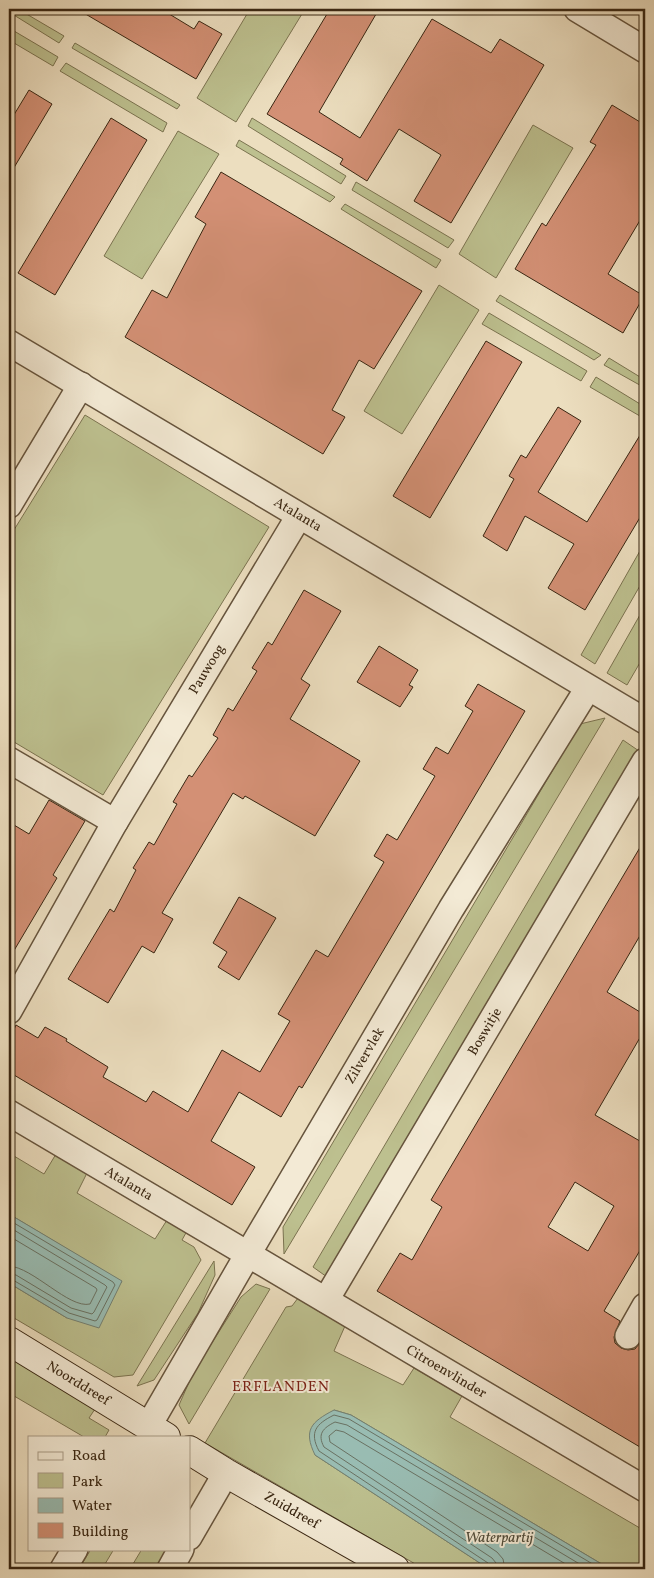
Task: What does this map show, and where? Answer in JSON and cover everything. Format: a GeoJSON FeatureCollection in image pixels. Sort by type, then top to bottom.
{"type":"FeatureCollection","features":[{"type":"Feature","properties":{"kind":"street"},"geometry":{"type":"LineString","coordinates":[[577,9],[645,50]]}},
{"type":"Feature","properties":{"kind":"street","name":"Atalanta"},"geometry":{"type":"LineString","coordinates":[[9,343],[588,688]]}},
{"type":"Feature","properties":{"kind":"street"},"geometry":{"type":"LineString","coordinates":[[9,505],[81,385]]}},
{"type":"Feature","properties":{"kind":"street","name":"Pauwoog"},"geometry":{"type":"LineString","coordinates":[[9,1011],[115,822],[300,516]]}},
{"type":"Feature","properties":{"kind":"street"},"geometry":{"type":"LineString","coordinates":[[588,688],[645,721]]}},
{"type":"Feature","properties":{"kind":"street","name":"Zilvervlek"},"geometry":{"type":"LineString","coordinates":[[157,1432],[248,1254],[451,909],[588,688]]}},
{"type":"Feature","properties":{"kind":"street"},"geometry":{"type":"LineString","coordinates":[[9,760],[115,822]]}},
{"type":"Feature","properties":{"kind":"street","name":"Boswitje"},"geometry":{"type":"LineString","coordinates":[[326,1300],[645,762]]}},
{"type":"Feature","properties":{"kind":"street","name":"Atalanta"},"geometry":{"type":"LineString","coordinates":[[9,1112],[248,1254]]}},
{"type":"Feature","properties":{"kind":"street","name":"Citroenvlinder"},"geometry":{"type":"LineString","coordinates":[[248,1254],[645,1489]]}},
{"type":"Feature","properties":{"kind":"street"},"geometry":{"type":"LineString","coordinates":[[628,1336],[645,1306]]}},
{"type":"Feature","properties":{"kind":"street","name":"Noorddreef"},"geometry":{"type":"LineString","coordinates":[[9,1341],[157,1432]]}},
{"type":"Feature","properties":{"kind":"street","name":"Zuiddreef"},"geometry":{"type":"LineString","coordinates":[[190,1451],[226,1474],[395,1569]]}},
{"type":"Feature","properties":{"kind":"street"},"geometry":{"type":"LineString","coordinates":[[190,1535],[226,1474]]}},
{"type":"Feature","properties":{"kind":"street"},"geometry":{"type":"LineString","coordinates":[[63,1569],[74,1550]]}},
{"type":"Feature","properties":{"kind":"street"},"geometry":{"type":"LineString","coordinates":[[170,1569],[181,1550]]}},
{"type":"Feature","properties":{"kind":"green space"},"geometry":{"type":"Polygon","coordinates":[[[9,9],[18,9],[64,36],[59,43],[9,12],[9,9]]]}},
{"type":"Feature","properties":{"kind":"green space"},"geometry":{"type":"Polygon","coordinates":[[[250,9],[305,9],[236,122],[197,98],[250,9]]]}},
{"type":"Feature","properties":{"kind":"green space"},"geometry":{"type":"Polygon","coordinates":[[[9,28],[58,57],[53,66],[9,40],[9,28]]]}},
{"type":"Feature","properties":{"kind":"green space"},"geometry":{"type":"Polygon","coordinates":[[[75,43],[180,105],[177,109],[72,48],[75,43]]]}},
{"type":"Feature","properties":{"kind":"green space"},"geometry":{"type":"Polygon","coordinates":[[[66,63],[167,123],[163,132],[60,71],[66,63]]]}},
{"type":"Feature","properties":{"kind":"green space"},"geometry":{"type":"Polygon","coordinates":[[[252,118],[346,176],[341,184],[248,126],[252,118]]]}},
{"type":"Feature","properties":{"kind":"green space"},"geometry":{"type":"Polygon","coordinates":[[[533,125],[573,148],[496,278],[459,254],[533,125]]]}},
{"type":"Feature","properties":{"kind":"green space"},"geometry":{"type":"Polygon","coordinates":[[[178,131],[219,154],[142,279],[104,256],[178,131]]]}},
{"type":"Feature","properties":{"kind":"green space"},"geometry":{"type":"Polygon","coordinates":[[[239,140],[335,197],[330,202],[236,146],[239,140]]]}},
{"type":"Feature","properties":{"kind":"green space"},"geometry":{"type":"Polygon","coordinates":[[[356,182],[454,240],[448,248],[352,190],[356,182]]]}},
{"type":"Feature","properties":{"kind":"green space"},"geometry":{"type":"Polygon","coordinates":[[[345,204],[441,260],[436,268],[341,209],[345,204]]]}},
{"type":"Feature","properties":{"kind":"green space"},"geometry":{"type":"Polygon","coordinates":[[[439,285],[479,310],[402,434],[364,411],[439,285]]]}},
{"type":"Feature","properties":{"kind":"green space"},"geometry":{"type":"Polygon","coordinates":[[[500,295],[601,355],[594,360],[496,301],[500,295]]]}},
{"type":"Feature","properties":{"kind":"green space"},"geometry":{"type":"Polygon","coordinates":[[[489,313],[587,371],[581,381],[482,324],[489,313]]]}},
{"type":"Feature","properties":{"kind":"green space"},"geometry":{"type":"Polygon","coordinates":[[[609,358],[645,380],[645,388],[604,365],[609,358]]]}},
{"type":"Feature","properties":{"kind":"green space"},"geometry":{"type":"Polygon","coordinates":[[[596,377],[645,407],[645,419],[590,387],[596,377]]]}},
{"type":"Feature","properties":{"kind":"green space"},"geometry":{"type":"Polygon","coordinates":[[[85,415],[269,527],[103,795],[9,739],[9,538],[85,415]]]}},
{"type":"Feature","properties":{"kind":"green space"},"geometry":{"type":"Polygon","coordinates":[[[645,542],[645,577],[595,664],[581,655],[645,542]]]}},
{"type":"Feature","properties":{"kind":"green space"},"geometry":{"type":"Polygon","coordinates":[[[645,606],[645,654],[627,685],[607,673],[645,606]]]}},
{"type":"Feature","properties":{"kind":"green space"},"geometry":{"type":"Polygon","coordinates":[[[605,718],[284,1254],[283,1227],[580,724],[605,718]]]}},
{"type":"Feature","properties":{"kind":"green space"},"geometry":{"type":"Polygon","coordinates":[[[623,740],[639,751],[327,1277],[313,1267],[623,740]]]}},
{"type":"Feature","properties":{"kind":"green space"},"geometry":{"type":"Polygon","coordinates":[[[9,1153],[44,1174],[56,1154],[87,1173],[77,1193],[155,1239],[167,1220],[187,1231],[182,1240],[194,1247],[201,1260],[133,1375],[114,1377],[9,1315],[9,1283],[67,1318],[122,1282],[9,1214],[9,1153]]]}},
{"type":"Feature","properties":{"kind":"green space"},"geometry":{"type":"Polygon","coordinates":[[[214,1261],[215,1275],[198,1313],[154,1380],[137,1386],[214,1261]]]}},
{"type":"Feature","properties":{"kind":"green space"},"geometry":{"type":"Polygon","coordinates":[[[256,1284],[270,1289],[189,1424],[179,1405],[194,1371],[241,1297],[256,1284]]]}},
{"type":"Feature","properties":{"kind":"green space"},"geometry":{"type":"Polygon","coordinates":[[[298,1298],[345,1326],[334,1351],[403,1385],[414,1368],[462,1396],[450,1417],[645,1531],[645,1569],[610,1569],[351,1415],[334,1410],[315,1455],[489,1569],[424,1569],[205,1443],[286,1307],[292,1306],[298,1298]]]}},
{"type":"Feature","properties":{"kind":"green space"},"geometry":{"type":"Polygon","coordinates":[[[9,1356],[95,1409],[89,1418],[109,1430],[106,1436],[82,1436],[9,1393],[9,1356]]]}},
{"type":"Feature","properties":{"kind":"green space"},"geometry":{"type":"Polygon","coordinates":[[[90,1550],[113,1550],[102,1569],[79,1569],[90,1550]]]}},
{"type":"Feature","properties":{"kind":"green space"},"geometry":{"type":"Polygon","coordinates":[[[141,1550],[168,1550],[157,1569],[130,1569],[141,1550]]]}},
{"type":"Feature","properties":{"kind":"water"},"geometry":{"type":"Polygon","coordinates":[[[9,1214],[122,1281],[99,1328],[67,1318],[9,1283],[9,1214]]]}},
{"type":"Feature","properties":{"kind":"water","name":"Waterpartij"},"geometry":{"type":"Polygon","coordinates":[[[334,1410],[351,1415],[610,1569],[489,1569],[315,1455],[311,1446],[311,1428],[320,1419],[334,1410]]]}},
{"type":"Feature","properties":{"kind":"building"},"geometry":{"type":"Polygon","coordinates":[[[77,9],[161,9],[194,29],[199,21],[222,34],[196,79],[77,9]]]}},
{"type":"Feature","properties":{"kind":"building"},"geometry":{"type":"Polygon","coordinates":[[[330,9],[379,9],[319,112],[360,138],[432,19],[491,53],[500,39],[544,65],[451,223],[414,201],[441,155],[399,129],[367,181],[340,164],[343,159],[267,114],[330,9]]]}},
{"type":"Feature","properties":{"kind":"building"},"geometry":{"type":"Polygon","coordinates":[[[29,90],[52,104],[9,176],[9,123],[29,90]]]}},
{"type":"Feature","properties":{"kind":"building"},"geometry":{"type":"Polygon","coordinates":[[[612,105],[645,125],[645,212],[608,274],[644,296],[623,333],[515,269],[542,223],[546,226],[596,145],[590,142],[612,105]]]}},
{"type":"Feature","properties":{"kind":"building"},"geometry":{"type":"Polygon","coordinates":[[[111,118],[147,140],[55,295],[18,273],[111,118]]]}},
{"type":"Feature","properties":{"kind":"building"},"geometry":{"type":"Polygon","coordinates":[[[221,172],[422,291],[374,369],[359,360],[332,410],[345,417],[323,454],[125,337],[152,290],[167,298],[206,224],[195,217],[221,172]]]}},
{"type":"Feature","properties":{"kind":"building"},"geometry":{"type":"Polygon","coordinates":[[[486,341],[522,362],[430,518],[393,496],[486,341]]]}},
{"type":"Feature","properties":{"kind":"building"},"geometry":{"type":"Polygon","coordinates":[[[558,407],[581,421],[538,492],[587,522],[645,427],[645,509],[585,610],[548,588],[574,544],[525,516],[507,551],[483,536],[514,479],[509,476],[521,455],[526,458],[558,407]]]}},
{"type":"Feature","properties":{"kind":"building"},"geometry":{"type":"Polygon","coordinates":[[[304,590],[341,611],[301,679],[310,685],[290,719],[360,761],[315,836],[245,796],[243,799],[233,793],[162,913],[173,919],[154,953],[142,946],[108,1003],[68,979],[110,909],[114,912],[136,870],[133,868],[149,842],[154,845],[177,804],[173,802],[189,775],[192,777],[218,738],[213,735],[228,708],[233,711],[257,671],[252,668],[268,642],[272,645],[304,590]]]}},
{"type":"Feature","properties":{"kind":"building"},"geometry":{"type":"Polygon","coordinates":[[[379,646],[418,670],[409,685],[413,687],[400,707],[357,682],[379,646]]]}},
{"type":"Feature","properties":{"kind":"building"},"geometry":{"type":"Polygon","coordinates":[[[478,684],[525,711],[302,1088],[299,1086],[281,1117],[239,1092],[211,1141],[255,1167],[232,1205],[9,1072],[9,1040],[16,1025],[38,1038],[45,1027],[67,1039],[66,1041],[108,1067],[103,1077],[146,1102],[153,1091],[188,1112],[222,1050],[260,1072],[290,1021],[278,1014],[316,950],[328,957],[384,862],[374,856],[387,834],[397,840],[435,776],[423,769],[436,747],[448,754],[473,711],[465,706],[478,684]]]}},
{"type":"Feature","properties":{"kind":"building"},"geometry":{"type":"Polygon","coordinates":[[[49,800],[85,821],[53,875],[57,878],[9,959],[9,822],[29,834],[49,800]]]}},
{"type":"Feature","properties":{"kind":"building"},"geometry":{"type":"Polygon","coordinates":[[[645,839],[645,927],[607,992],[645,1015],[645,1029],[595,1115],[645,1144],[645,1242],[604,1311],[620,1321],[614,1337],[615,1343],[621,1348],[635,1349],[645,1336],[645,1450],[377,1291],[400,1253],[412,1260],[442,1207],[431,1200],[645,839]],[[575,1182],[548,1227],[588,1251],[614,1206],[575,1182]]]}},
{"type":"Feature","properties":{"kind":"building"},"geometry":{"type":"Polygon","coordinates":[[[239,897],[276,918],[239,980],[218,967],[227,952],[213,943],[239,897]]]}},
{"type":"Feature","properties":{"kind":"district","name":"ERFLANDEN"},"geometry":{"type":"Point","coordinates":[281,1387]}}]}
